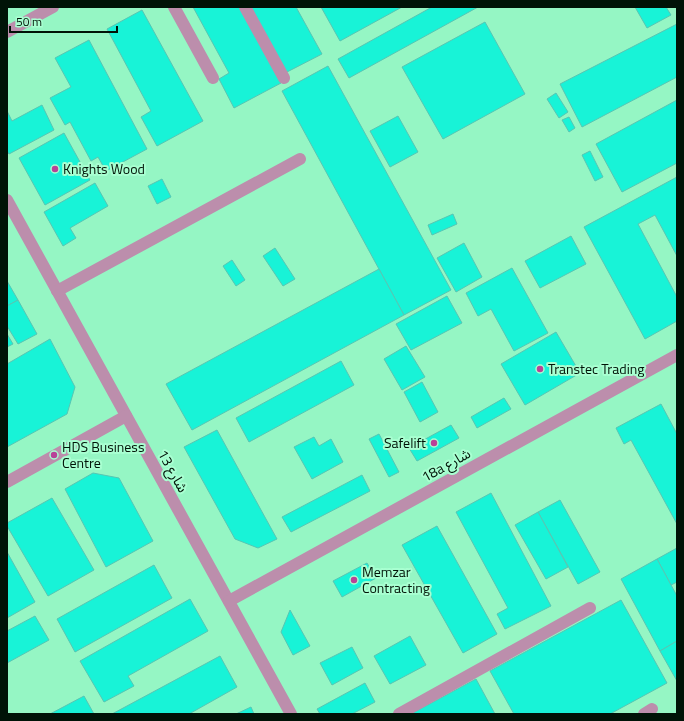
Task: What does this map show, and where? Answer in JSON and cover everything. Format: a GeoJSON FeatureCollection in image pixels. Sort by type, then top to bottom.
{"type":"FeatureCollection","features":[{"type":"Feature","properties":{"kind":"street"},"geometry":{"type":"LineString","coordinates":[[9,27],[53,7]]}},
{"type":"Feature","properties":{"kind":"street"},"geometry":{"type":"LineString","coordinates":[[174,7],[213,78]]}},
{"type":"Feature","properties":{"kind":"street"},"geometry":{"type":"LineString","coordinates":[[245,7],[284,78]]}},
{"type":"Feature","properties":{"kind":"street"},"geometry":{"type":"LineString","coordinates":[[57,291],[300,159]]}},
{"type":"Feature","properties":{"kind":"street","name":"شارع 13"},"geometry":{"type":"LineString","coordinates":[[7,200],[291,714]]}},
{"type":"Feature","properties":{"kind":"street","name":"18a شارع"},"geometry":{"type":"LineString","coordinates":[[229,601],[677,355]]}},
{"type":"Feature","properties":{"kind":"street"},"geometry":{"type":"LineString","coordinates":[[7,482],[126,416]]}},
{"type":"Feature","properties":{"kind":"street"},"geometry":{"type":"LineString","coordinates":[[399,714],[590,608]]}},
{"type":"Feature","properties":{"kind":"shaded area"},"geometry":{"type":"Polygon","coordinates":[[[7,7],[677,7],[677,714],[7,714],[7,7]]]}},
{"type":"Feature","properties":{"kind":"building"},"geometry":{"type":"Polygon","coordinates":[[[193,7],[239,7],[281,83],[234,108],[219,79],[229,73],[193,7]]]}},
{"type":"Feature","properties":{"kind":"building"},"geometry":{"type":"Polygon","coordinates":[[[250,7],[296,7],[322,54],[285,73],[250,7]]]}},
{"type":"Feature","properties":{"kind":"building"},"geometry":{"type":"Polygon","coordinates":[[[321,7],[402,7],[340,41],[321,7]]]}},
{"type":"Feature","properties":{"kind":"building"},"geometry":{"type":"Polygon","coordinates":[[[432,7],[478,7],[349,78],[338,59],[432,7]]]}},
{"type":"Feature","properties":{"kind":"building"},"geometry":{"type":"Polygon","coordinates":[[[635,7],[666,7],[671,15],[647,28],[635,7]]]}},
{"type":"Feature","properties":{"kind":"building"},"geometry":{"type":"Polygon","coordinates":[[[142,10],[203,121],[157,146],[141,117],[151,111],[107,29],[142,10]]]}},
{"type":"Feature","properties":{"kind":"building"},"geometry":{"type":"Polygon","coordinates":[[[485,22],[525,94],[443,139],[402,67],[485,22]]]}},
{"type":"Feature","properties":{"kind":"building"},"geometry":{"type":"Polygon","coordinates":[[[677,24],[677,77],[582,127],[560,84],[677,24]]]}},
{"type":"Feature","properties":{"kind":"building"},"geometry":{"type":"Polygon","coordinates":[[[89,40],[147,149],[106,171],[98,157],[91,161],[70,122],[65,125],[50,98],[71,87],[55,58],[89,40]]]}},
{"type":"Feature","properties":{"kind":"building"},"geometry":{"type":"Polygon","coordinates":[[[328,66],[451,290],[404,315],[282,91],[328,66]]]}},
{"type":"Feature","properties":{"kind":"building"},"geometry":{"type":"Polygon","coordinates":[[[556,93],[568,112],[559,118],[547,99],[556,93]]]}},
{"type":"Feature","properties":{"kind":"building"},"geometry":{"type":"Polygon","coordinates":[[[677,100],[677,163],[622,192],[596,144],[677,100]]]}},
{"type":"Feature","properties":{"kind":"building"},"geometry":{"type":"Polygon","coordinates":[[[42,105],[54,130],[9,154],[7,151],[7,111],[12,121],[42,105]]]}},
{"type":"Feature","properties":{"kind":"building"},"geometry":{"type":"Polygon","coordinates":[[[398,116],[418,152],[390,167],[370,131],[398,116]]]}},
{"type":"Feature","properties":{"kind":"building"},"geometry":{"type":"Polygon","coordinates":[[[569,117],[575,128],[569,132],[562,120],[569,117]]]}},
{"type":"Feature","properties":{"kind":"building","name":"Knights Wood"},"geometry":{"type":"Polygon","coordinates":[[[64,133],[90,180],[45,205],[19,158],[64,133]]]}},
{"type":"Feature","properties":{"kind":"building"},"geometry":{"type":"Polygon","coordinates":[[[590,151],[603,177],[595,181],[582,155],[590,151]]]}},
{"type":"Feature","properties":{"kind":"building"},"geometry":{"type":"Polygon","coordinates":[[[677,177],[677,256],[655,215],[638,224],[677,297],[677,321],[645,339],[584,227],[677,177]]]}},
{"type":"Feature","properties":{"kind":"building"},"geometry":{"type":"Polygon","coordinates":[[[162,179],[171,197],[157,204],[148,186],[162,179]]]}},
{"type":"Feature","properties":{"kind":"building"},"geometry":{"type":"Polygon","coordinates":[[[95,183],[108,206],[70,228],[76,238],[63,246],[44,212],[95,183]]]}},
{"type":"Feature","properties":{"kind":"building"},"geometry":{"type":"Polygon","coordinates":[[[453,214],[457,224],[432,235],[428,225],[453,214]]]}},
{"type":"Feature","properties":{"kind":"building"},"geometry":{"type":"Polygon","coordinates":[[[571,236],[586,264],[540,288],[525,261],[571,236]]]}},
{"type":"Feature","properties":{"kind":"building"},"geometry":{"type":"Polygon","coordinates":[[[464,243],[482,277],[456,292],[437,258],[464,243]]]}},
{"type":"Feature","properties":{"kind":"building"},"geometry":{"type":"Polygon","coordinates":[[[275,248],[295,279],[283,286],[263,256],[275,248]]]}},
{"type":"Feature","properties":{"kind":"building"},"geometry":{"type":"Polygon","coordinates":[[[232,260],[245,280],[236,286],[223,266],[232,260]]]}},
{"type":"Feature","properties":{"kind":"building"},"geometry":{"type":"Polygon","coordinates":[[[512,268],[548,333],[514,351],[491,309],[478,316],[466,293],[512,268]]]}},
{"type":"Feature","properties":{"kind":"building"},"geometry":{"type":"Polygon","coordinates":[[[379,269],[404,315],[192,430],[166,384],[379,269]]]}},
{"type":"Feature","properties":{"kind":"building"},"geometry":{"type":"Polygon","coordinates":[[[7,281],[18,300],[7,306],[7,281]]]}},
{"type":"Feature","properties":{"kind":"building"},"geometry":{"type":"Polygon","coordinates":[[[447,296],[462,323],[411,350],[396,324],[447,296]]]}},
{"type":"Feature","properties":{"kind":"building"},"geometry":{"type":"Polygon","coordinates":[[[18,300],[37,334],[18,344],[7,326],[7,306],[18,300]]]}},
{"type":"Feature","properties":{"kind":"building","name":"Transtec Trading"},"geometry":{"type":"Polygon","coordinates":[[[556,332],[580,373],[525,405],[501,364],[556,332]]]}},
{"type":"Feature","properties":{"kind":"building"},"geometry":{"type":"Polygon","coordinates":[[[7,334],[13,344],[7,347],[7,334]]]}},
{"type":"Feature","properties":{"kind":"building"},"geometry":{"type":"Polygon","coordinates":[[[50,339],[75,387],[67,414],[7,447],[7,364],[50,339]]]}},
{"type":"Feature","properties":{"kind":"building"},"geometry":{"type":"Polygon","coordinates":[[[406,346],[425,377],[402,390],[384,359],[406,346]]]}},
{"type":"Feature","properties":{"kind":"building"},"geometry":{"type":"Polygon","coordinates":[[[341,361],[354,385],[249,442],[236,418],[341,361]]]}},
{"type":"Feature","properties":{"kind":"building"},"geometry":{"type":"Polygon","coordinates":[[[422,382],[438,412],[420,422],[404,392],[422,382]]]}},
{"type":"Feature","properties":{"kind":"building"},"geometry":{"type":"Polygon","coordinates":[[[504,398],[511,409],[477,428],[471,417],[504,398]]]}},
{"type":"Feature","properties":{"kind":"building"},"geometry":{"type":"Polygon","coordinates":[[[661,404],[677,434],[677,524],[631,440],[624,444],[616,428],[661,404]]]}},
{"type":"Feature","properties":{"kind":"building","name":"Safelift"},"geometry":{"type":"Polygon","coordinates":[[[451,425],[459,438],[417,461],[409,448],[451,425]]]}},
{"type":"Feature","properties":{"kind":"building"},"geometry":{"type":"Polygon","coordinates":[[[217,430],[277,539],[258,548],[235,539],[184,447],[217,430]]]}},
{"type":"Feature","properties":{"kind":"building"},"geometry":{"type":"Polygon","coordinates":[[[379,434],[399,472],[389,477],[369,439],[379,434]]]}},
{"type":"Feature","properties":{"kind":"building"},"geometry":{"type":"Polygon","coordinates":[[[314,437],[319,446],[331,439],[343,462],[312,479],[294,447],[314,437]]]}},
{"type":"Feature","properties":{"kind":"building"},"geometry":{"type":"Polygon","coordinates":[[[93,473],[119,478],[153,541],[106,567],[65,489],[93,473]]]}},
{"type":"Feature","properties":{"kind":"building"},"geometry":{"type":"Polygon","coordinates":[[[362,475],[370,491],[291,532],[282,517],[362,475]]]}},
{"type":"Feature","properties":{"kind":"building"},"geometry":{"type":"Polygon","coordinates":[[[491,493],[551,606],[505,629],[497,614],[508,608],[456,512],[491,493]]]}},
{"type":"Feature","properties":{"kind":"building"},"geometry":{"type":"Polygon","coordinates":[[[52,498],[94,570],[48,596],[7,526],[7,523],[52,498]]]}},
{"type":"Feature","properties":{"kind":"building"},"geometry":{"type":"Polygon","coordinates":[[[560,500],[600,572],[578,584],[538,512],[560,500]]]}},
{"type":"Feature","properties":{"kind":"building"},"geometry":{"type":"Polygon","coordinates":[[[538,512],[568,567],[546,579],[515,525],[538,512]]]}},
{"type":"Feature","properties":{"kind":"building"},"geometry":{"type":"Polygon","coordinates":[[[437,526],[497,634],[463,653],[402,545],[437,526]]]}},
{"type":"Feature","properties":{"kind":"building"},"geometry":{"type":"Polygon","coordinates":[[[677,548],[677,582],[671,585],[657,559],[677,548]]]}},
{"type":"Feature","properties":{"kind":"building"},"geometry":{"type":"Polygon","coordinates":[[[7,552],[35,602],[7,618],[7,552]]]}},
{"type":"Feature","properties":{"kind":"building"},"geometry":{"type":"Polygon","coordinates":[[[657,559],[677,596],[677,641],[660,651],[621,579],[657,559]]]}},
{"type":"Feature","properties":{"kind":"building","name":"Memzar Contracting"},"geometry":{"type":"Polygon","coordinates":[[[367,563],[376,578],[342,597],[333,581],[367,563]]]}},
{"type":"Feature","properties":{"kind":"building"},"geometry":{"type":"Polygon","coordinates":[[[154,565],[172,598],[75,652],[57,619],[154,565]]]}},
{"type":"Feature","properties":{"kind":"building"},"geometry":{"type":"Polygon","coordinates":[[[190,599],[208,631],[128,676],[134,686],[104,702],[80,661],[190,599]]]}},
{"type":"Feature","properties":{"kind":"building"},"geometry":{"type":"Polygon","coordinates":[[[621,600],[667,683],[610,714],[514,714],[490,671],[621,600]]]}},
{"type":"Feature","properties":{"kind":"building"},"geometry":{"type":"Polygon","coordinates":[[[290,610],[310,646],[293,655],[281,632],[290,610]]]}},
{"type":"Feature","properties":{"kind":"building"},"geometry":{"type":"Polygon","coordinates":[[[35,616],[49,640],[7,663],[7,631],[35,616]]]}},
{"type":"Feature","properties":{"kind":"building"},"geometry":{"type":"Polygon","coordinates":[[[410,636],[426,665],[390,684],[374,656],[410,636]]]}},
{"type":"Feature","properties":{"kind":"building"},"geometry":{"type":"Polygon","coordinates":[[[677,641],[677,681],[660,651],[677,641]]]}},
{"type":"Feature","properties":{"kind":"building"},"geometry":{"type":"Polygon","coordinates":[[[352,647],[363,668],[332,685],[320,663],[352,647]]]}},
{"type":"Feature","properties":{"kind":"building"},"geometry":{"type":"Polygon","coordinates":[[[220,656],[237,687],[189,714],[112,714],[220,656]]]}},
{"type":"Feature","properties":{"kind":"building"},"geometry":{"type":"Polygon","coordinates":[[[476,679],[495,714],[411,714],[476,679]]]}},
{"type":"Feature","properties":{"kind":"building"},"geometry":{"type":"Polygon","coordinates":[[[365,683],[375,702],[352,714],[320,714],[317,709],[365,683]]]}},
{"type":"Feature","properties":{"kind":"building"},"geometry":{"type":"Polygon","coordinates":[[[84,696],[94,714],[50,714],[84,696]]]}},
{"type":"Feature","properties":{"kind":"building"},"geometry":{"type":"Polygon","coordinates":[[[251,707],[254,714],[236,714],[251,707]]]}},
{"type":"Feature","properties":{"kind":"place","name":"Knights Wood"},"geometry":{"type":"Point","coordinates":[55,169]}},
{"type":"Feature","properties":{"kind":"place","name":"Transtec Trading"},"geometry":{"type":"Point","coordinates":[540,369]}},
{"type":"Feature","properties":{"kind":"place","name":"Safelift"},"geometry":{"type":"Point","coordinates":[434,443]}},
{"type":"Feature","properties":{"kind":"place","name":"HDS Business Centre"},"geometry":{"type":"Point","coordinates":[54,455]}},
{"type":"Feature","properties":{"kind":"place","name":"Memzar Contracting"},"geometry":{"type":"Point","coordinates":[354,580]}}]}
